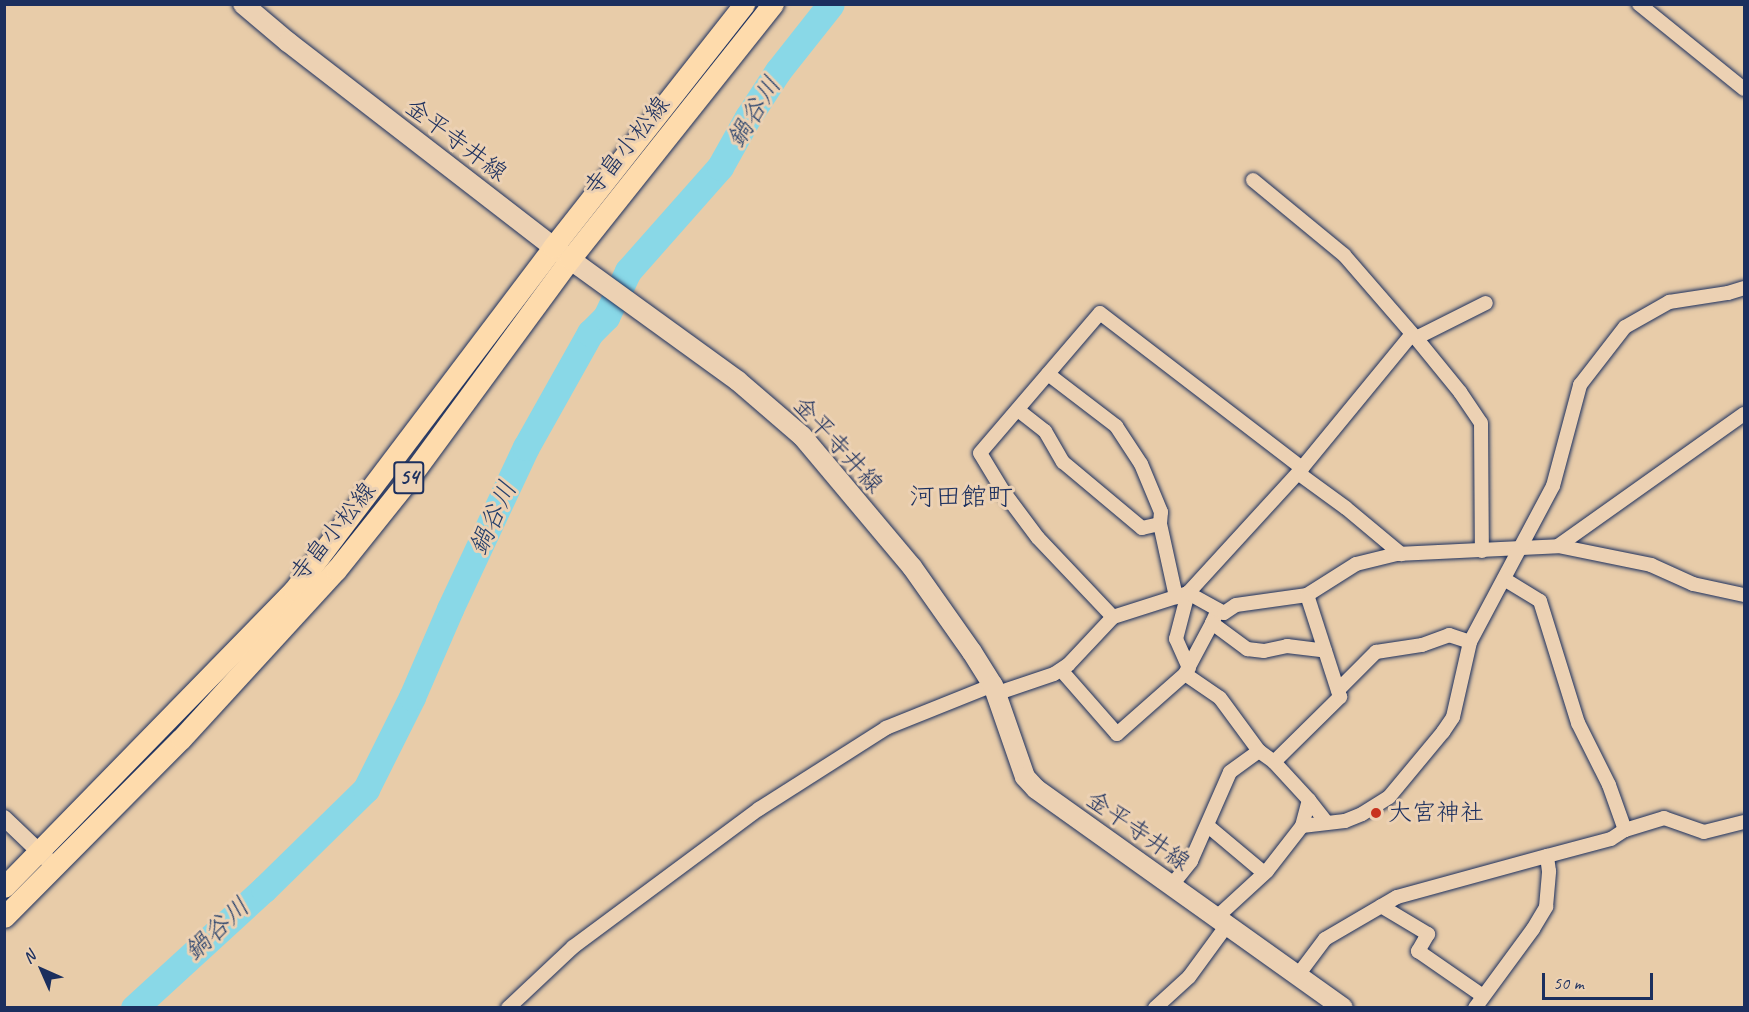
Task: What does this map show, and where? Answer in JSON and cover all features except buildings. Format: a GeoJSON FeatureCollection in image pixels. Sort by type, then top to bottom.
{"type":"FeatureCollection","features":[{"type":"Feature","properties":{"kind":"main road","name":"金平寺井線"},"geometry":{"type":"LineString","coordinates":[[243,4],[297,49],[561,253],[738,381],[802,436],[912,567],[994,689],[1025,777],[1036,789],[1343,1008]]}},
{"type":"Feature","properties":{"kind":"main road","name":"寺畠小松線"},"geometry":{"type":"LineString","coordinates":[[561,253],[744,4]]}},
{"type":"Feature","properties":{"kind":"main road","name":"寺畠小松線"},"geometry":{"type":"LineString","coordinates":[[4,917],[46,859],[294,590],[561,253],[773,4]]}},
{"type":"Feature","properties":{"kind":"main road","name":"寺畠小松線"},"geometry":{"type":"LineString","coordinates":[[4,886],[46,859]]}},
{"type":"Feature","properties":{"kind":"street"},"geometry":{"type":"LineString","coordinates":[[1639,4],[1744,89]]}},
{"type":"Feature","properties":{"kind":"street"},"geometry":{"type":"LineString","coordinates":[[1252,180],[1344,255],[1460,392],[1480,423],[1482,551]]}},
{"type":"Feature","properties":{"kind":"street"},"geometry":{"type":"LineString","coordinates":[[1302,826],[1345,821],[1362,814],[1389,797],[1453,717],[1470,642],[1553,486],[1580,385],[1625,327],[1669,302],[1728,293],[1744,288]]}},
{"type":"Feature","properties":{"kind":"street"},"geometry":{"type":"LineString","coordinates":[[508,1008],[573,947],[759,809],[886,728],[994,689],[1061,670],[1113,617],[1182,595],[1300,471],[1414,336],[1486,303]]}},
{"type":"Feature","properties":{"kind":"street"},"geometry":{"type":"LineString","coordinates":[[1113,617],[1038,538],[1003,492],[980,453],[1100,313],[1401,554]]}},
{"type":"Feature","properties":{"kind":"street"},"geometry":{"type":"LineString","coordinates":[[1048,374],[1116,426],[1141,464],[1161,512],[1160,524],[1182,595],[1176,639],[1187,671],[1220,698],[1259,751],[1274,762],[1327,823]]}},
{"type":"Feature","properties":{"kind":"street"},"geometry":{"type":"LineString","coordinates":[[1018,410],[1045,431],[1063,462],[1142,528],[1160,524]]}},
{"type":"Feature","properties":{"kind":"street"},"geometry":{"type":"LineString","coordinates":[[1558,546],[1744,414]]}},
{"type":"Feature","properties":{"kind":"street"},"geometry":{"type":"LineString","coordinates":[[1182,595],[1224,613],[1236,605],[1307,595],[1356,564],[1401,554],[1558,546],[1651,565],[1694,584],[1744,594]]}},
{"type":"Feature","properties":{"kind":"street"},"geometry":{"type":"LineString","coordinates":[[1504,579],[1540,601],[1578,723],[1609,785],[1625,830]]}},
{"type":"Feature","properties":{"kind":"street"},"geometry":{"type":"LineString","coordinates":[[1274,762],[1340,698],[1307,595]]}},
{"type":"Feature","properties":{"kind":"street"},"geometry":{"type":"LineString","coordinates":[[1061,670],[1118,734],[1187,671],[1218,610]]}},
{"type":"Feature","properties":{"kind":"street"},"geometry":{"type":"LineString","coordinates":[[1212,623],[1247,649],[1264,651],[1287,646],[1325,651]]}},
{"type":"Feature","properties":{"kind":"street"},"geometry":{"type":"LineString","coordinates":[[1338,690],[1376,652],[1422,645],[1449,635],[1470,642]]}},
{"type":"Feature","properties":{"kind":"street"},"geometry":{"type":"LineString","coordinates":[[1171,886],[1191,861],[1230,772],[1259,751]]}},
{"type":"Feature","properties":{"kind":"street"},"geometry":{"type":"LineString","coordinates":[[1155,1008],[1189,977],[1222,921],[1302,826],[1309,801]]}},
{"type":"Feature","properties":{"kind":"street"},"geometry":{"type":"LineString","coordinates":[[4,818],[46,859]]}},
{"type":"Feature","properties":{"kind":"street"},"geometry":{"type":"LineString","coordinates":[[1298,975],[1325,939],[1397,897],[1611,839],[1625,830],[1664,818],[1704,832],[1744,822]]}},
{"type":"Feature","properties":{"kind":"street"},"geometry":{"type":"LineString","coordinates":[[1208,826],[1264,873]]}},
{"type":"Feature","properties":{"kind":"street"},"geometry":{"type":"LineString","coordinates":[[1474,1008],[1533,929],[1546,907],[1549,871],[1547,856]]}},
{"type":"Feature","properties":{"kind":"street"},"geometry":{"type":"LineString","coordinates":[[1381,906],[1428,934],[1418,951],[1483,996]]}},
{"type":"Feature","properties":{"kind":"waterway","name":"鍋谷川"},"geometry":{"type":"LineString","coordinates":[[134,1008],[264,889],[366,789],[412,697],[450,609],[526,447],[590,333],[606,317],[628,271],[720,167],[748,117],[778,71],[831,4]]}},
{"type":"Feature","properties":{"kind":"place","name":"大宮神社"},"geometry":{"type":"Point","coordinates":[1376,813]}},
{"type":"Feature","properties":{"kind":"district","name":"河田館町"},"geometry":{"type":"Point","coordinates":[961,497]}}]}
